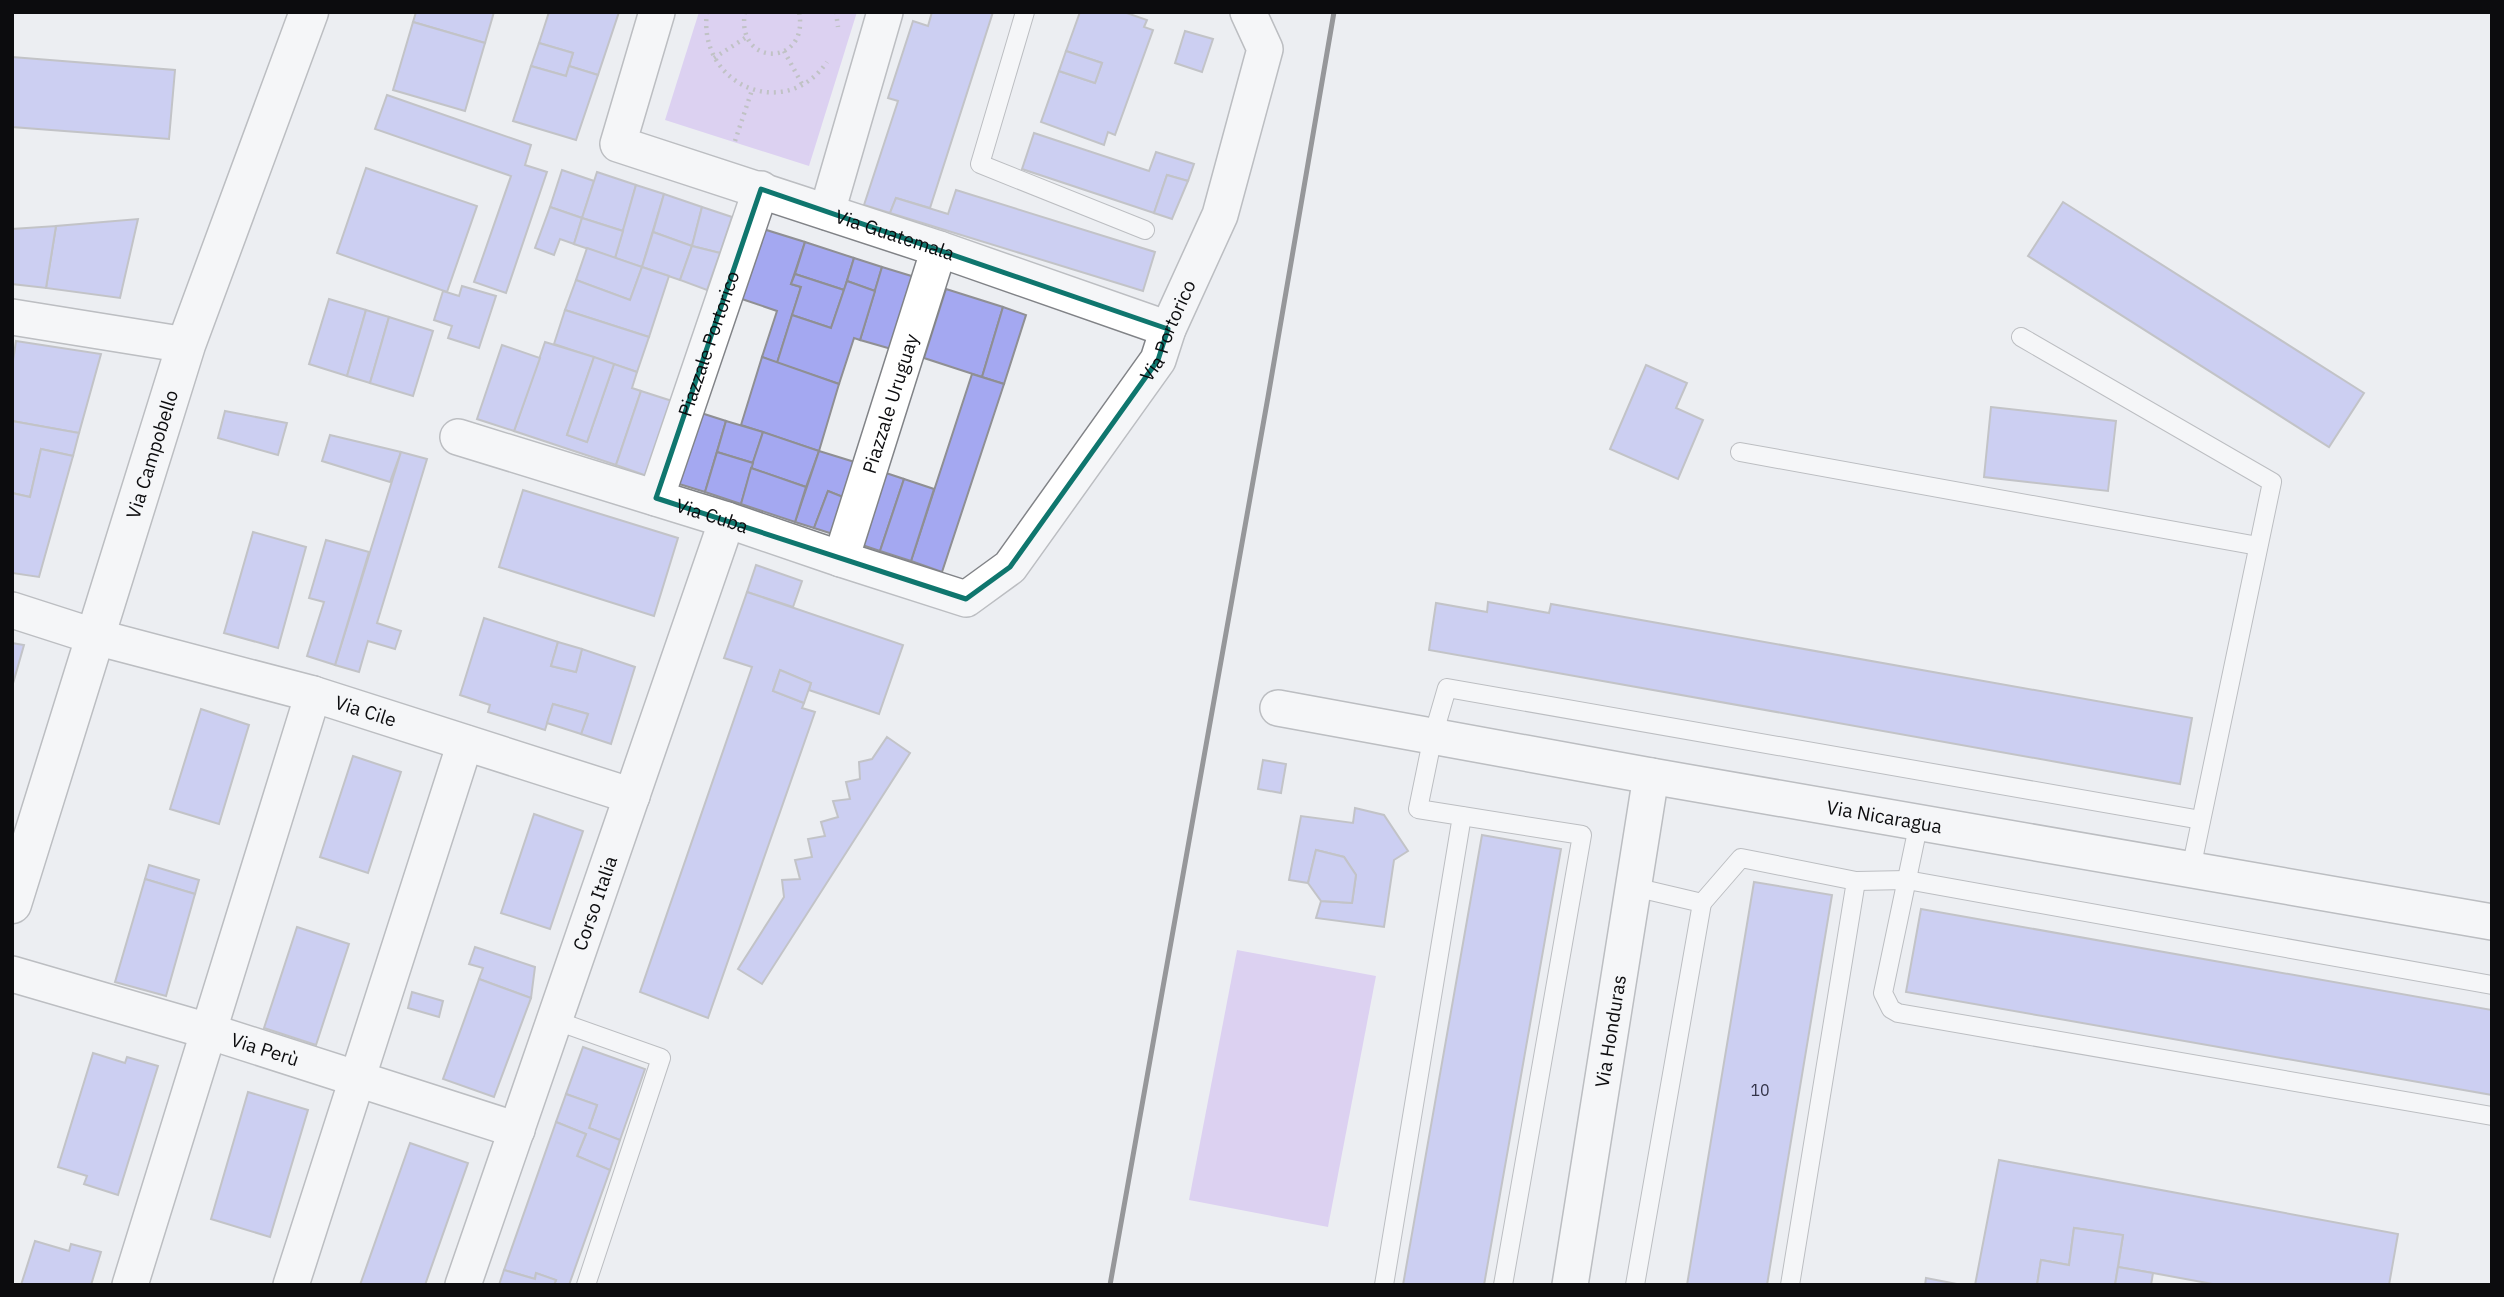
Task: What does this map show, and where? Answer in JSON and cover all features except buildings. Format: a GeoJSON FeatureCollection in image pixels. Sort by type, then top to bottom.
{"type":"FeatureCollection","features":[{"type":"Feature","properties":{"kind":"main road","name":"Via Campobello"},"geometry":{"type":"LineString","coordinates":[[12,902],[186,345],[309,12]]}},
{"type":"Feature","properties":{"kind":"street","name":"Via Guatemala"},"geometry":{"type":"LineString","coordinates":[[657,12],[618,144],[939,249],[1168,329]]}},
{"type":"Feature","properties":{"kind":"street"},"geometry":{"type":"LineString","coordinates":[[827,212],[885,12]]}},
{"type":"Feature","properties":{"kind":"street","name":"Via Portorico"},"geometry":{"type":"LineString","coordinates":[[966,599],[1010,567],[1158,360],[1168,329],[1220,215],[1265,49],[1248,12]]}},
{"type":"Feature","properties":{"kind":"street","name":"Piazzale Portorico"},"geometry":{"type":"LineString","coordinates":[[656,498],[761,190]]}},
{"type":"Feature","properties":{"kind":"street","name":"Piazzale Uruguay"},"geometry":{"type":"LineString","coordinates":[[841,559],[939,249]]}},
{"type":"Feature","properties":{"kind":"street"},"geometry":{"type":"LineString","coordinates":[[12,317],[186,345]]}},
{"type":"Feature","properties":{"kind":"street","name":"Via Cuba"},"geometry":{"type":"LineString","coordinates":[[458,438],[727,520],[966,599]]}},
{"type":"Feature","properties":{"kind":"street","name":"Corso Italia"},"geometry":{"type":"LineString","coordinates":[[463,1285],[727,520]]}},
{"type":"Feature","properties":{"kind":"street","name":"Via Cile"},"geometry":{"type":"LineString","coordinates":[[12,610],[96,637],[313,694],[632,796]]}},
{"type":"Feature","properties":{"kind":"street"},"geometry":{"type":"LineString","coordinates":[[130,1285],[313,694]]}},
{"type":"Feature","properties":{"kind":"street","name":"Via Nicaragua"},"geometry":{"type":"LineString","coordinates":[[1278,708],[1651,776],[2492,922]]}},
{"type":"Feature","properties":{"kind":"street"},"geometry":{"type":"LineString","coordinates":[[292,1285],[465,743]]}},
{"type":"Feature","properties":{"kind":"street","name":"Via Honduras"},"geometry":{"type":"LineString","coordinates":[[1570,1285],[1651,776]]}},
{"type":"Feature","properties":{"kind":"street","name":"Via Perù"},"geometry":{"type":"LineString","coordinates":[[12,974],[208,1031],[517,1129]]}},
{"type":"Feature","properties":{"kind":"lane"},"geometry":{"type":"LineString","coordinates":[[1025,12],[980,164],[1144,230]]}},
{"type":"Feature","properties":{"kind":"lane"},"geometry":{"type":"LineString","coordinates":[[2021,337],[2272,482],[2191,869]]}},
{"type":"Feature","properties":{"kind":"lane"},"geometry":{"type":"LineString","coordinates":[[1740,452],[2258,546]]}},
{"type":"Feature","properties":{"kind":"lane"},"geometry":{"type":"LineString","coordinates":[[1503,1285],[1581,835],[1418,809],[1433,736],[1447,688],[2201,820]]}},
{"type":"Feature","properties":{"kind":"lane"},"geometry":{"type":"LineString","coordinates":[[1384,1285],[1462,816]]}},
{"type":"Feature","properties":{"kind":"lane"},"geometry":{"type":"LineString","coordinates":[[1919,822],[1883,993],[1891,1009],[1898,1013],[2492,1116]]}},
{"type":"Feature","properties":{"kind":"lane"},"geometry":{"type":"LineString","coordinates":[[1635,1285],[1702,903],[1741,858],[1856,881],[1907,880],[2492,985]]}},
{"type":"Feature","properties":{"kind":"lane"},"geometry":{"type":"LineString","coordinates":[[1790,1285],[1856,881]]}},
{"type":"Feature","properties":{"kind":"lane"},"geometry":{"type":"LineString","coordinates":[[1634,887],[1702,903]]}},
{"type":"Feature","properties":{"kind":"lane"},"geometry":{"type":"LineString","coordinates":[[554,1020],[661,1058],[586,1285]]}},
{"type":"Feature","properties":{"kind":"path"},"geometry":{"type":"LineString","coordinates":[[707,12],[705,27],[708,48],[718,66],[733,80],[752,90],[773,92],[793,89],[812,79],[831,55]]}},
{"type":"Feature","properties":{"kind":"path"},"geometry":{"type":"LineString","coordinates":[[745,12],[745,38],[753,48],[766,54],[784,51],[799,38],[802,25],[799,12]]}},
{"type":"Feature","properties":{"kind":"path"},"geometry":{"type":"LineString","coordinates":[[835,12],[838,25],[836,36]]}},
{"type":"Feature","properties":{"kind":"path"},"geometry":{"type":"LineString","coordinates":[[714,58],[745,38]]}},
{"type":"Feature","properties":{"kind":"path"},"geometry":{"type":"LineString","coordinates":[[784,51],[802,85]]}},
{"type":"Feature","properties":{"kind":"path"},"geometry":{"type":"LineString","coordinates":[[723,179],[752,90]]}},
{"type":"Feature","properties":{"kind":"highlighted area"},"geometry":{"type":"Polygon","coordinates":[[[761,189],[1168,329],[1158,360],[1010,567],[966,599],[656,498],[761,189]]]}},
{"type":"Feature","properties":{"kind":"shaded area"},"geometry":{"type":"Polygon","coordinates":[[[699,12],[857,12],[809,166],[665,120],[699,12]]]}},
{"type":"Feature","properties":{"kind":"shaded area"},"geometry":{"type":"Polygon","coordinates":[[[1237,950],[1376,976],[1328,1227],[1189,1200],[1237,950]]]}},
{"type":"Feature","properties":{"kind":"railway"},"geometry":{"type":"LineString","coordinates":[[1110,1285],[1334,12]]}}]}
